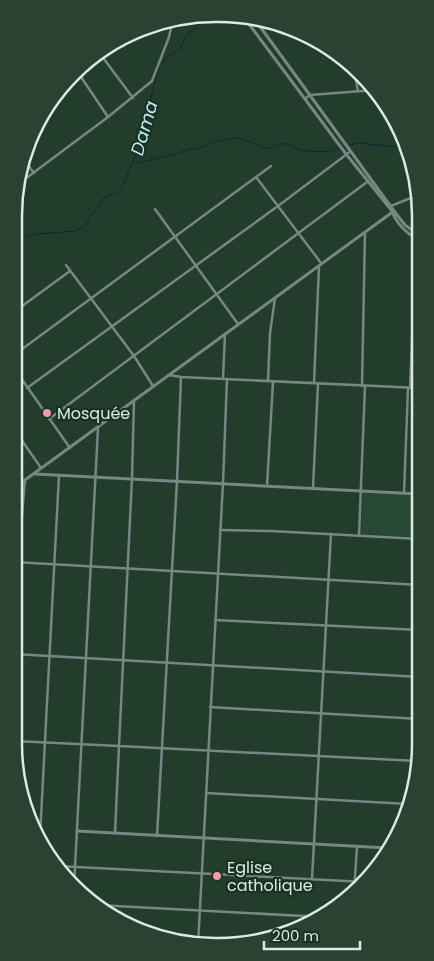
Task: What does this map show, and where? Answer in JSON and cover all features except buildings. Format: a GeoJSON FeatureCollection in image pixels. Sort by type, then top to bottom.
{"type":"FeatureCollection","features":[{"type":"Feature","properties":{"kind":"street"},"geometry":{"type":"LineString","coordinates":[[250,25],[367,182],[411,229]]}},
{"type":"Feature","properties":{"kind":"street"},"geometry":{"type":"LineString","coordinates":[[260,27],[391,206],[396,222],[411,234]]}},
{"type":"Feature","properties":{"kind":"street"},"geometry":{"type":"LineString","coordinates":[[26,178],[133,98],[152,80],[171,28]]}},
{"type":"Feature","properties":{"kind":"street"},"geometry":{"type":"LineString","coordinates":[[104,59],[133,98]]}},
{"type":"Feature","properties":{"kind":"street"},"geometry":{"type":"LineString","coordinates":[[81,77],[108,117]]}},
{"type":"Feature","properties":{"kind":"street"},"geometry":{"type":"LineString","coordinates":[[356,80],[358,91]]}},
{"type":"Feature","properties":{"kind":"street"},"geometry":{"type":"LineString","coordinates":[[306,98],[310,95],[364,91]]}},
{"type":"Feature","properties":{"kind":"street"},"geometry":{"type":"LineString","coordinates":[[27,388],[351,151]]}},
{"type":"Feature","properties":{"kind":"street"},"geometry":{"type":"LineString","coordinates":[[23,348],[271,166]]}},
{"type":"Feature","properties":{"kind":"street"},"geometry":{"type":"LineString","coordinates":[[29,167],[34,173]]}},
{"type":"Feature","properties":{"kind":"street"},"geometry":{"type":"LineString","coordinates":[[256,177],[320,264],[314,384]]}},
{"type":"Feature","properties":{"kind":"street"},"geometry":{"type":"LineString","coordinates":[[50,419],[367,182]]}},
{"type":"Feature","properties":{"kind":"street"},"geometry":{"type":"LineString","coordinates":[[391,206],[411,198]]}},
{"type":"Feature","properties":{"kind":"street"},"geometry":{"type":"LineString","coordinates":[[155,209],[238,324]]}},
{"type":"Feature","properties":{"kind":"street"},"geometry":{"type":"LineString","coordinates":[[23,504],[25,480],[393,211]]}},
{"type":"Feature","properties":{"kind":"street"},"geometry":{"type":"LineString","coordinates":[[359,535],[365,231]]}},
{"type":"Feature","properties":{"kind":"street"},"geometry":{"type":"LineString","coordinates":[[66,265],[154,386]]}},
{"type":"Feature","properties":{"kind":"street"},"geometry":{"type":"LineString","coordinates":[[23,305],[70,271]]}},
{"type":"Feature","properties":{"kind":"street"},"geometry":{"type":"LineString","coordinates":[[268,381],[270,333],[275,297]]}},
{"type":"Feature","properties":{"kind":"street"},"geometry":{"type":"LineString","coordinates":[[223,379],[225,334]]}},
{"type":"Feature","properties":{"kind":"street"},"geometry":{"type":"LineString","coordinates":[[404,493],[411,352]]}},
{"type":"Feature","properties":{"kind":"street"},"geometry":{"type":"LineString","coordinates":[[168,375],[409,388]]}},
{"type":"Feature","properties":{"kind":"street"},"geometry":{"type":"LineString","coordinates":[[157,836],[181,377]]}},
{"type":"Feature","properties":{"kind":"street"},"geometry":{"type":"LineString","coordinates":[[198,938],[227,379]]}},
{"type":"Feature","properties":{"kind":"street"},"geometry":{"type":"LineString","coordinates":[[23,382],[70,448]]}},
{"type":"Feature","properties":{"kind":"street"},"geometry":{"type":"LineString","coordinates":[[267,486],[273,382]]}},
{"type":"Feature","properties":{"kind":"street"},"geometry":{"type":"LineString","coordinates":[[313,488],[318,384]]}},
{"type":"Feature","properties":{"kind":"street"},"geometry":{"type":"LineString","coordinates":[[115,833],[134,400]]}},
{"type":"Feature","properties":{"kind":"street"},"geometry":{"type":"LineString","coordinates":[[75,876],[98,428]]}},
{"type":"Feature","properties":{"kind":"street"},"geometry":{"type":"LineString","coordinates":[[23,442],[41,468]]}},
{"type":"Feature","properties":{"kind":"street"},"geometry":{"type":"LineString","coordinates":[[35,474],[411,493]]}},
{"type":"Feature","properties":{"kind":"street"},"geometry":{"type":"LineString","coordinates":[[41,825],[59,474]]}},
{"type":"Feature","properties":{"kind":"street"},"geometry":{"type":"LineString","coordinates":[[220,530],[271,530],[411,538]]}},
{"type":"Feature","properties":{"kind":"street"},"geometry":{"type":"LineString","coordinates":[[312,879],[331,534]]}},
{"type":"Feature","properties":{"kind":"street"},"geometry":{"type":"LineString","coordinates":[[23,563],[411,585]]}},
{"type":"Feature","properties":{"kind":"street"},"geometry":{"type":"LineString","coordinates":[[215,620],[411,630]]}},
{"type":"Feature","properties":{"kind":"street"},"geometry":{"type":"LineString","coordinates":[[23,654],[411,676]]}},
{"type":"Feature","properties":{"kind":"street"},"geometry":{"type":"LineString","coordinates":[[210,707],[411,718]]}},
{"type":"Feature","properties":{"kind":"street"},"geometry":{"type":"LineString","coordinates":[[23,741],[411,760]]}},
{"type":"Feature","properties":{"kind":"street"},"geometry":{"type":"LineString","coordinates":[[206,793],[402,804]]}},
{"type":"Feature","properties":{"kind":"street"},"geometry":{"type":"LineString","coordinates":[[77,831],[381,848]]}},
{"type":"Feature","properties":{"kind":"street"},"geometry":{"type":"LineString","coordinates":[[67,867],[355,881],[357,847]]}},
{"type":"Feature","properties":{"kind":"street"},"geometry":{"type":"LineString","coordinates":[[108,906],[305,916]]}},
{"type":"Feature","properties":{"kind":"shaded area"},"geometry":{"type":"Polygon","coordinates":[[[363,492],[411,495],[411,537],[361,534],[363,492]]]}},
{"type":"Feature","properties":{"kind":"waterway","name":"Dama"},"geometry":{"type":"LineString","coordinates":[[23,238],[37,234],[75,231],[82,228],[92,213],[95,212],[102,199],[116,193],[123,185],[136,154],[143,144],[156,75],[160,66],[166,58],[181,48],[185,38],[199,23]]}},
{"type":"Feature","properties":{"kind":"waterway"},"geometry":{"type":"LineString","coordinates":[[133,164],[236,138],[267,149],[277,144],[287,144],[301,150],[310,151],[324,152],[337,149]]}},
{"type":"Feature","properties":{"kind":"waterway"},"geometry":{"type":"LineString","coordinates":[[350,145],[358,143],[399,147]]}},
{"type":"Feature","properties":{"kind":"place","name":"Mosquée"},"geometry":{"type":"Point","coordinates":[47,413]}},
{"type":"Feature","properties":{"kind":"place","name":"Eglise catholique"},"geometry":{"type":"Point","coordinates":[217,876]}}]}
